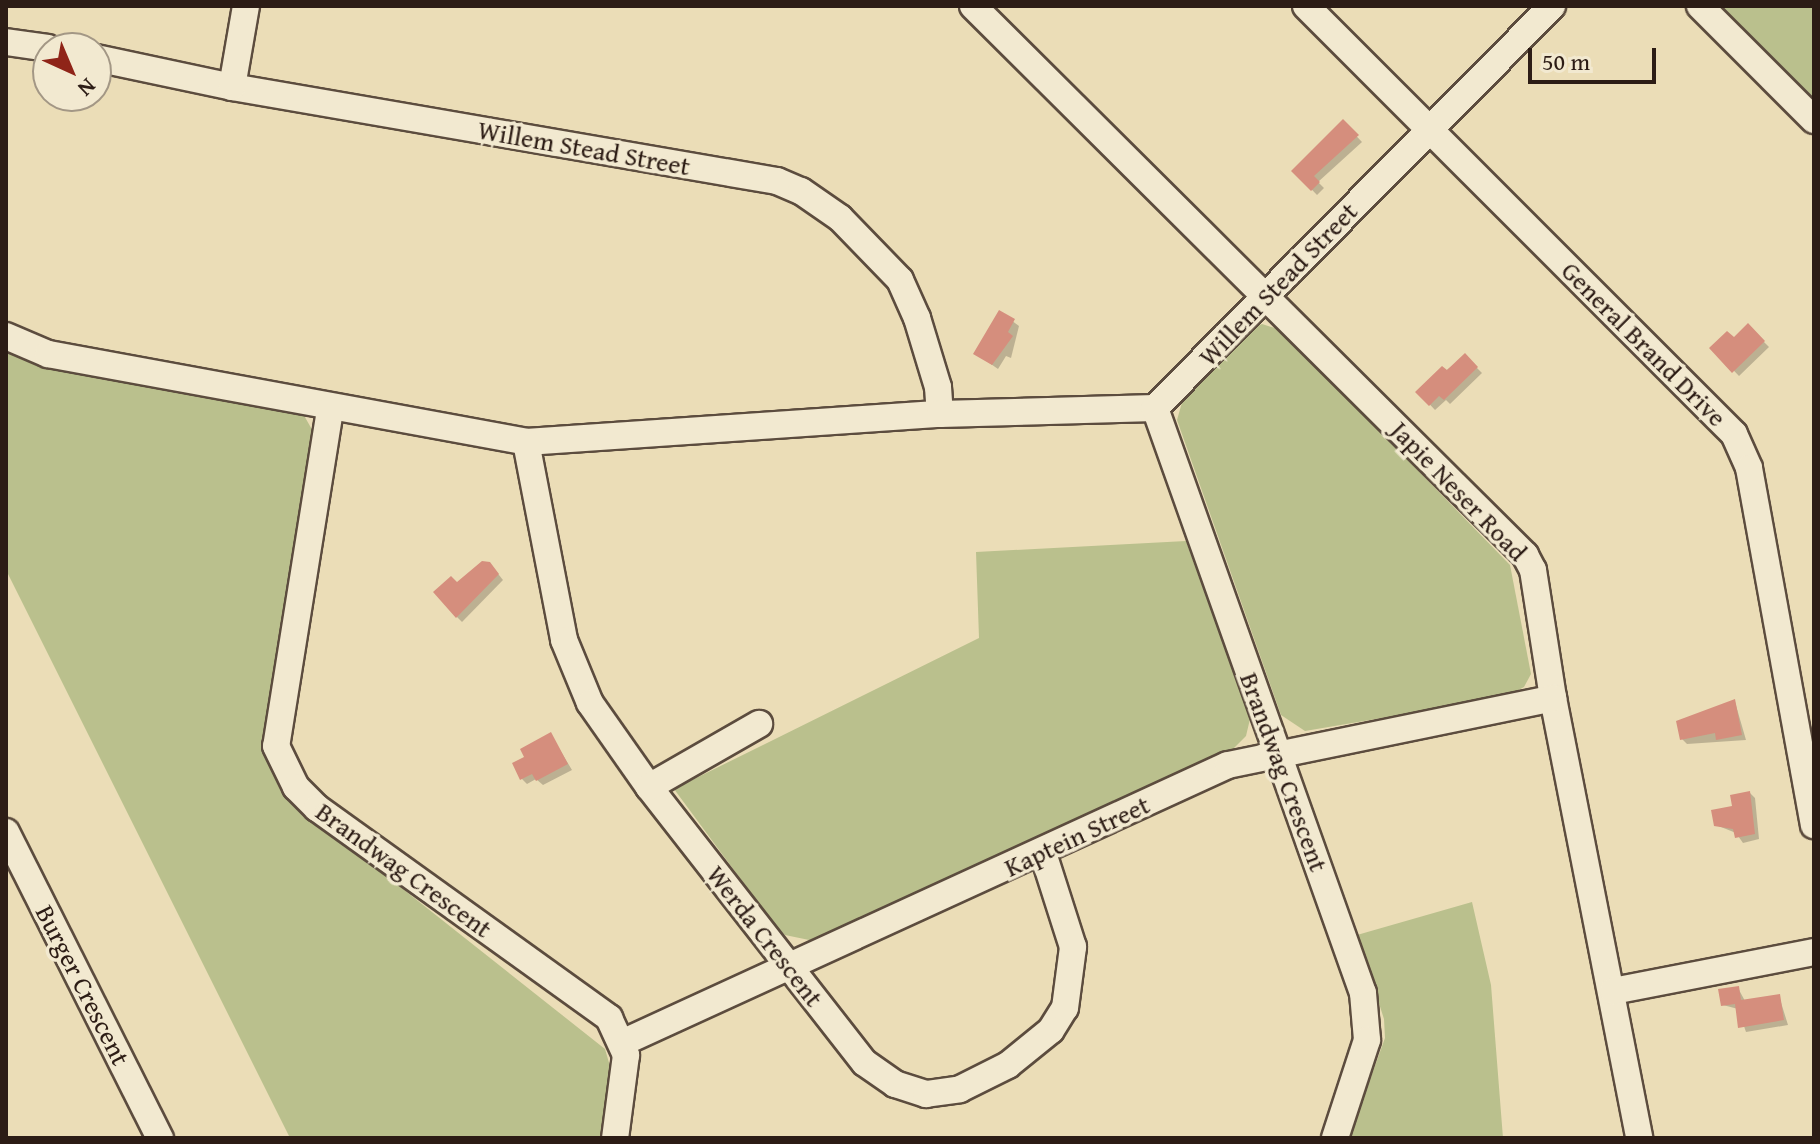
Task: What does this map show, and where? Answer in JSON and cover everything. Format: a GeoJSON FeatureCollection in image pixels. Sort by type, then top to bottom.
{"type":"FeatureCollection","features":[{"type":"Feature","properties":{"kind":"street"},"geometry":{"type":"LineString","coordinates":[[232,87],[246,6]]}},
{"type":"Feature","properties":{"kind":"street","name":"Japie Neser Road"},"geometry":{"type":"LineString","coordinates":[[973,6],[1525,555],[1533,570],[1553,698],[1613,991],[1639,1138]]}},
{"type":"Feature","properties":{"kind":"street","name":"General Brand Drive"},"geometry":{"type":"LineString","coordinates":[[1306,6],[1734,434],[1749,468],[1814,825]]}},
{"type":"Feature","properties":{"kind":"street","name":"Willem Stead Street"},"geometry":{"type":"LineString","coordinates":[[1155,408],[1267,299],[1428,130],[1552,6]]}},
{"type":"Feature","properties":{"kind":"street"},"geometry":{"type":"LineString","coordinates":[[1700,6],[1814,120]]}},
{"type":"Feature","properties":{"kind":"street"},"geometry":{"type":"LineString","coordinates":[[6,42],[32,46]]}},
{"type":"Feature","properties":{"kind":"street","name":"Willem Stead Street"},"geometry":{"type":"LineString","coordinates":[[112,61],[232,87],[777,181],[801,191],[840,218],[900,280],[917,318],[938,387],[940,414]]}},
{"type":"Feature","properties":{"kind":"street"},"geometry":{"type":"LineString","coordinates":[[6,336],[48,354],[330,410],[526,442],[940,414],[1155,408]]}},
{"type":"Feature","properties":{"kind":"street","name":"Brandwag Crescent"},"geometry":{"type":"LineString","coordinates":[[1155,408],[1365,1007],[1367,1040],[1335,1138]]}},
{"type":"Feature","properties":{"kind":"street","name":"Brandwag Crescent"},"geometry":{"type":"LineString","coordinates":[[330,410],[280,709],[276,746],[287,772],[317,808],[609,1018],[624,1042]]}},
{"type":"Feature","properties":{"kind":"street","name":"Werda Crescent"},"geometry":{"type":"LineString","coordinates":[[526,442],[574,670],[590,703],[649,787],[865,1063],[895,1084],[926,1094],[960,1089],[1008,1065],[1051,1030],[1065,1008],[1073,947],[1043,853]]}},
{"type":"Feature","properties":{"kind":"street","name":"Kaptein Street"},"geometry":{"type":"LineString","coordinates":[[624,1042],[1043,853],[1228,765],[1276,752],[1553,698]]}},
{"type":"Feature","properties":{"kind":"street"},"geometry":{"type":"LineString","coordinates":[[649,787],[759,724]]}},
{"type":"Feature","properties":{"kind":"street","name":"Burger Crescent"},"geometry":{"type":"LineString","coordinates":[[6,832],[160,1138]]}},
{"type":"Feature","properties":{"kind":"street"},"geometry":{"type":"LineString","coordinates":[[1613,991],[1814,952]]}},
{"type":"Feature","properties":{"kind":"street"},"geometry":{"type":"LineString","coordinates":[[615,1138],[624,1042]]}},
{"type":"Feature","properties":{"kind":"green space"},"geometry":{"type":"Polygon","coordinates":[[[1713,6],[1814,6],[1814,107],[1713,6]]]}},
{"type":"Feature","properties":{"kind":"green space"},"geometry":{"type":"Polygon","coordinates":[[[1262,324],[1281,330],[1510,565],[1531,674],[1524,687],[1506,697],[1305,731],[1281,715],[1177,420],[1183,399],[1249,329],[1262,324]]]}},
{"type":"Feature","properties":{"kind":"green space"},"geometry":{"type":"Polygon","coordinates":[[[6,350],[302,412],[314,433],[265,737],[322,825],[605,1049],[612,1073],[608,1138],[290,1138],[6,570],[6,350]]]}},
{"type":"Feature","properties":{"kind":"green space"},"geometry":{"type":"Polygon","coordinates":[[[1186,541],[1250,719],[1246,736],[1233,749],[814,941],[785,935],[773,923],[674,789],[979,638],[976,552],[1186,541]]]}},
{"type":"Feature","properties":{"kind":"green space"},"geometry":{"type":"Polygon","coordinates":[[[1472,902],[1491,985],[1503,1138],[1349,1138],[1385,1038],[1384,1019],[1357,935],[1472,902]]]}},
{"type":"Feature","properties":{"kind":"building"},"geometry":{"type":"Polygon","coordinates":[[[1343,119],[1359,135],[1314,176],[1320,182],[1311,191],[1291,171],[1343,119]]]}},
{"type":"Feature","properties":{"kind":"building"},"geometry":{"type":"Polygon","coordinates":[[[999,310],[1015,319],[1008,332],[1013,336],[992,365],[973,354],[999,310]]]}},
{"type":"Feature","properties":{"kind":"building"},"geometry":{"type":"Polygon","coordinates":[[[1748,323],[1765,341],[1732,373],[1709,348],[1727,331],[1734,337],[1748,323]]]}},
{"type":"Feature","properties":{"kind":"building"},"geometry":{"type":"Polygon","coordinates":[[[1465,353],[1478,367],[1444,400],[1439,396],[1429,406],[1415,392],[1442,366],[1447,370],[1465,353]]]}},
{"type":"Feature","properties":{"kind":"building"},"geometry":{"type":"Polygon","coordinates":[[[482,561],[490,562],[499,574],[456,618],[433,592],[451,576],[457,582],[482,561]]]}},
{"type":"Feature","properties":{"kind":"building"},"geometry":{"type":"Polygon","coordinates":[[[1735,699],[1742,735],[1716,740],[1715,733],[1680,740],[1676,721],[1735,699]]]}},
{"type":"Feature","properties":{"kind":"building"},"geometry":{"type":"Polygon","coordinates":[[[551,732],[568,764],[536,781],[532,774],[520,780],[512,763],[524,757],[520,749],[551,732]]]}},
{"type":"Feature","properties":{"kind":"building"},"geometry":{"type":"Polygon","coordinates":[[[1750,791],[1755,834],[1735,838],[1733,829],[1714,826],[1711,810],[1732,806],[1730,795],[1750,791]]]}},
{"type":"Feature","properties":{"kind":"building"},"geometry":{"type":"Polygon","coordinates":[[[1739,986],[1741,1000],[1780,994],[1784,1020],[1738,1028],[1735,1004],[1721,1006],[1718,989],[1739,986]]]}}]}
